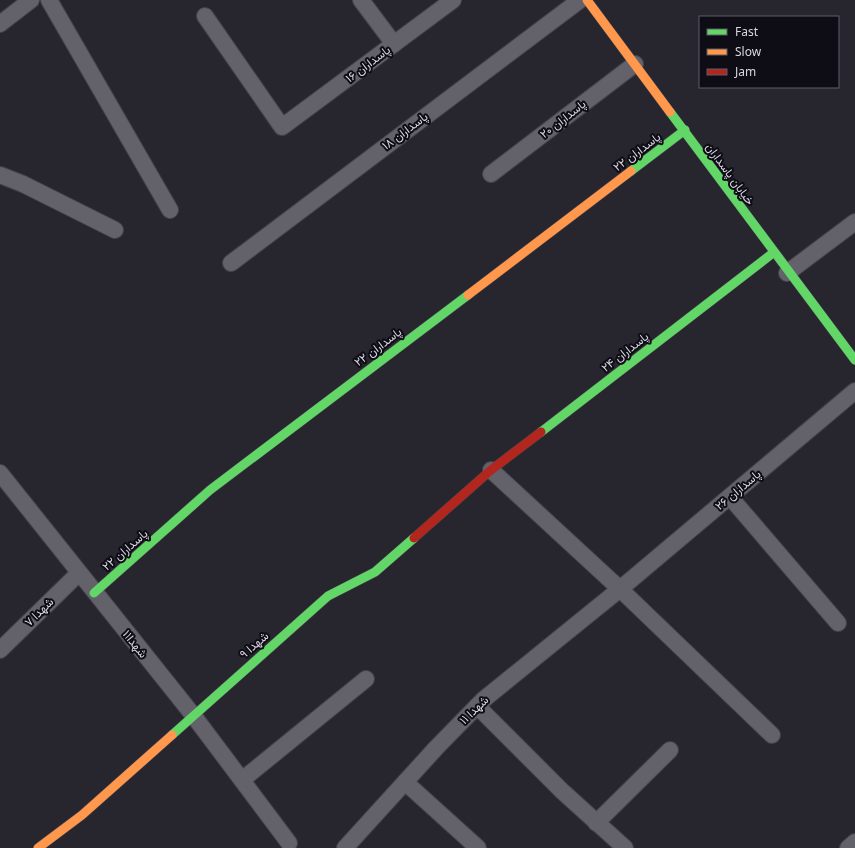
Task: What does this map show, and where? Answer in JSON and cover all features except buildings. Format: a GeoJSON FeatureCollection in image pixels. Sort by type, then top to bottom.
{"type":"FeatureCollection","features":[{"type":"Feature","properties":{"kind":"street"},"geometry":{"type":"LineString","coordinates":[[0,24],[31,0]]}},
{"type":"Feature","properties":{"kind":"street"},"geometry":{"type":"LineString","coordinates":[[49,0],[170,210]]}},
{"type":"Feature","properties":{"kind":"street"},"geometry":{"type":"LineString","coordinates":[[361,0],[394,44]]}},
{"type":"Feature","properties":{"kind":"street","name":"پاسداران ۱۶"},"geometry":{"type":"LineString","coordinates":[[205,16],[282,127],[453,0]]}},
{"type":"Feature","properties":{"kind":"street","name":"پاسداران ۱۸"},"geometry":{"type":"LineString","coordinates":[[231,263],[580,0]]}},
{"type":"Feature","properties":{"kind":"street","name":"خیابان پاسداران"},"geometry":{"type":"LineString","coordinates":[[587,0],[685,130],[772,253],[855,360]]}},
{"type":"Feature","properties":{"kind":"street","name":"پاسداران ۲۰"},"geometry":{"type":"LineString","coordinates":[[491,174],[635,64]]}},
{"type":"Feature","properties":{"kind":"street","name":"پاسداران ۲۲"},"geometry":{"type":"LineString","coordinates":[[94,593],[210,490],[685,130]]}},
{"type":"Feature","properties":{"kind":"street"},"geometry":{"type":"LineString","coordinates":[[0,175],[23,184],[115,230]]}},
{"type":"Feature","properties":{"kind":"street"},"geometry":{"type":"LineString","coordinates":[[788,273],[855,222]]}},
{"type":"Feature","properties":{"kind":"street","name":"پاسداران ۲۴"},"geometry":{"type":"LineString","coordinates":[[491,470],[772,253]]}},
{"type":"Feature","properties":{"kind":"street","name":"پاسداران ۲۶"},"geometry":{"type":"LineString","coordinates":[[620,589],[855,391]]}},
{"type":"Feature","properties":{"kind":"street"},"geometry":{"type":"LineString","coordinates":[[491,470],[620,589],[772,735]]}},
{"type":"Feature","properties":{"kind":"street","name":"شهدا ۹"},"geometry":{"type":"LineString","coordinates":[[38,848],[82,815],[328,596],[375,572],[491,470]]}},
{"type":"Feature","properties":{"kind":"street","name":"شهدا۱۱"},"geometry":{"type":"LineString","coordinates":[[0,473],[94,593],[193,715],[289,843]]}},
{"type":"Feature","properties":{"kind":"street"},"geometry":{"type":"LineString","coordinates":[[730,497],[838,623]]}},
{"type":"Feature","properties":{"kind":"street","name":"شهدا ۷"},"geometry":{"type":"LineString","coordinates":[[0,650],[79,573]]}},
{"type":"Feature","properties":{"kind":"street","name":"شهدا ۱۱"},"geometry":{"type":"LineString","coordinates":[[345,848],[405,782],[478,706],[620,589]]}},
{"type":"Feature","properties":{"kind":"street"},"geometry":{"type":"LineString","coordinates":[[242,780],[366,679]]}},
{"type":"Feature","properties":{"kind":"street"},"geometry":{"type":"LineString","coordinates":[[478,706],[596,823],[625,848]]}},
{"type":"Feature","properties":{"kind":"street"},"geometry":{"type":"LineString","coordinates":[[596,823],[670,750]]}},
{"type":"Feature","properties":{"kind":"street"},"geometry":{"type":"LineString","coordinates":[[405,782],[478,848]]}},
{"type":"Feature","properties":{"kind":"street"},"geometry":{"type":"LineString","coordinates":[[848,848],[855,842]]}},
{"type":"Feature","properties":{"kind":"traffic: fast"},"geometry":{"type":"LineString","coordinates":[[670,112],[855,360]]}},
{"type":"Feature","properties":{"kind":"traffic: fast"},"geometry":{"type":"LineString","coordinates":[[631,171],[685,130]]}},
{"type":"Feature","properties":{"kind":"traffic: fast"},"geometry":{"type":"LineString","coordinates":[[541,432],[773,253]]}},
{"type":"Feature","properties":{"kind":"traffic: fast"},"geometry":{"type":"LineString","coordinates":[[94,593],[210,490],[468,295]]}},
{"type":"Feature","properties":{"kind":"traffic: fast"},"geometry":{"type":"LineString","coordinates":[[172,735],[328,596],[375,572],[414,538]]}},
{"type":"Feature","properties":{"kind":"traffic: slow"},"geometry":{"type":"LineString","coordinates":[[587,0],[670,112]]}},
{"type":"Feature","properties":{"kind":"traffic: slow"},"geometry":{"type":"LineString","coordinates":[[468,295],[631,171]]}},
{"type":"Feature","properties":{"kind":"traffic: slow"},"geometry":{"type":"LineString","coordinates":[[38,848],[82,815],[172,735]]}},
{"type":"Feature","properties":{"kind":"traffic: jam"},"geometry":{"type":"LineString","coordinates":[[414,538],[491,470],[541,432]]}}]}
